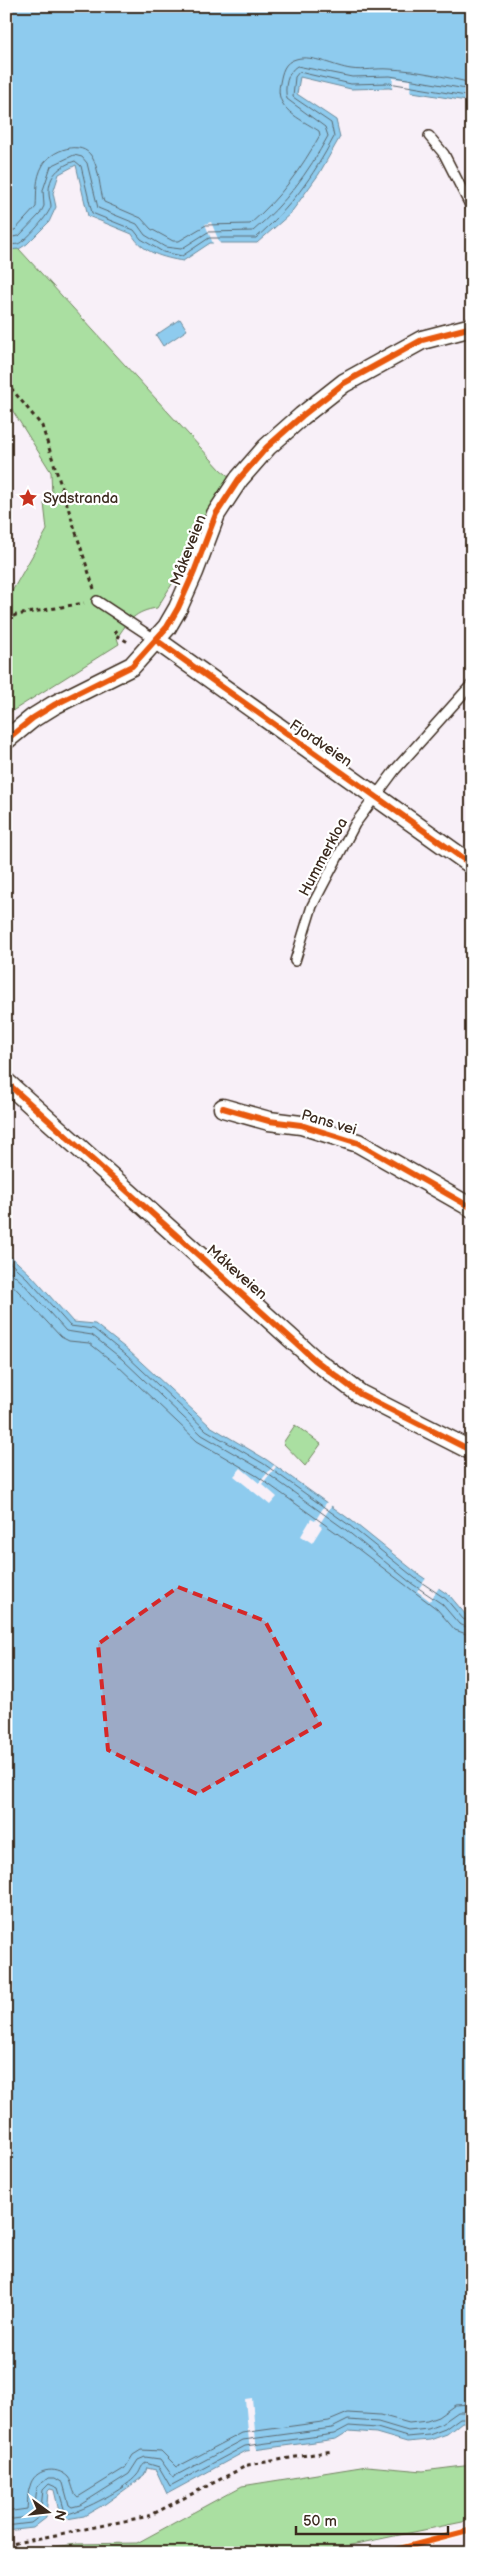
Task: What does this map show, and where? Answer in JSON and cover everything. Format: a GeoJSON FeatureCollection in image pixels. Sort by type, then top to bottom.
{"type":"FeatureCollection","features":[{"type":"Feature","properties":{"kind":"street","name":"Måkeveien"},"geometry":{"type":"LineString","coordinates":[[6,740],[54,705],[132,666],[156,640],[178,608],[216,514],[239,479],[267,447],[344,383],[422,340],[472,327]]}},
{"type":"Feature","properties":{"kind":"street","name":"Fjordveien"},"geometry":{"type":"LineString","coordinates":[[156,640],[472,865]]}},
{"type":"Feature","properties":{"kind":"street","name":"Måkeveien"},"geometry":{"type":"LineString","coordinates":[[6,1082],[315,1360],[369,1399],[472,1451]]}},
{"type":"Feature","properties":{"kind":"street","name":"Pans vei"},"geometry":{"type":"LineString","coordinates":[[223,1108],[269,1121],[301,1125],[358,1143],[472,1208]]}},
{"type":"Feature","properties":{"kind":"lane"},"geometry":{"type":"LineString","coordinates":[[429,136],[444,154],[472,209]]}},
{"type":"Feature","properties":{"kind":"lane"},"geometry":{"type":"LineString","coordinates":[[97,600],[156,640]]}},
{"type":"Feature","properties":{"kind":"lane","name":"Hummerkloa"},"geometry":{"type":"LineString","coordinates":[[295,962],[312,906],[355,824],[395,770],[472,684]]}},
{"type":"Feature","properties":{"kind":"path"},"geometry":{"type":"LineString","coordinates":[[6,382],[42,426],[97,600],[16,615],[6,620]]}},
{"type":"Feature","properties":{"kind":"path"},"geometry":{"type":"LineString","coordinates":[[6,2545],[149,2516],[248,2465],[332,2452]]}},
{"type":"Feature","properties":{"kind":"path"},"geometry":{"type":"LineString","coordinates":[[27,2550],[33,2539]]}},
{"type":"Feature","properties":{"kind":"highlighted area"},"geometry":{"type":"Polygon","coordinates":[[[178,1587],[265,1621],[320,1724],[197,1794],[108,1750],[98,1644],[178,1587]]]}},
{"type":"Feature","properties":{"kind":"green space"},"geometry":{"type":"Polygon","coordinates":[[[8,249],[19,249],[221,470],[231,478],[189,557],[157,608],[149,609],[133,618],[117,638],[119,644],[6,715],[6,595],[11,593],[47,530],[44,503],[52,496],[51,472],[6,400],[8,249]]]}},
{"type":"Feature","properties":{"kind":"green space"},"geometry":{"type":"Polygon","coordinates":[[[295,1425],[321,1444],[305,1466],[283,1443],[295,1425]]]}},
{"type":"Feature","properties":{"kind":"green space"},"geometry":{"type":"Polygon","coordinates":[[[472,2465],[472,2520],[312,2553],[7,2553],[77,2544],[137,2543],[242,2486],[367,2466],[423,2471],[472,2465]]]}},
{"type":"Feature","properties":{"kind":"water"},"geometry":{"type":"Polygon","coordinates":[[[6,6],[472,6],[472,102],[389,88],[351,89],[300,77],[297,94],[336,120],[340,137],[319,174],[290,214],[257,243],[210,243],[183,261],[168,258],[147,250],[132,234],[88,216],[76,165],[59,174],[53,193],[56,207],[49,222],[27,244],[19,249],[6,250],[6,6]]]}},
{"type":"Feature","properties":{"kind":"water"},"geometry":{"type":"Polygon","coordinates":[[[180,319],[187,330],[163,346],[156,335],[180,319]]]}},
{"type":"Feature","properties":{"kind":"water"},"geometry":{"type":"Polygon","coordinates":[[[6,1252],[31,1275],[73,1322],[95,1324],[129,1351],[210,1426],[267,1460],[352,1521],[418,1574],[450,1596],[466,1615],[472,1619],[472,2423],[462,2422],[447,2434],[430,2440],[407,2442],[376,2433],[349,2431],[336,2439],[246,2451],[167,2494],[156,2470],[147,2468],[144,2476],[105,2504],[84,2516],[61,2520],[54,2490],[50,2489],[48,2491],[46,2518],[33,2528],[6,2531],[6,1252]]]}},
{"type":"Feature","properties":{"kind":"pier"},"geometry":{"type":"Polygon","coordinates":[[[393,78],[411,80],[410,93],[392,90],[393,78]]]}},
{"type":"Feature","properties":{"kind":"pier"},"geometry":{"type":"Polygon","coordinates":[[[211,222],[221,246],[214,246],[205,224],[211,222]]]}},
{"type":"Feature","properties":{"kind":"pier"},"geometry":{"type":"Polygon","coordinates":[[[274,1465],[276,1467],[262,1484],[277,1497],[270,1505],[234,1476],[241,1468],[259,1483],[274,1465]]]}},
{"type":"Feature","properties":{"kind":"pier"},"geometry":{"type":"Polygon","coordinates":[[[328,1500],[333,1503],[319,1525],[322,1527],[312,1543],[301,1536],[311,1519],[315,1521],[328,1500]]]}},
{"type":"Feature","properties":{"kind":"pier"},"geometry":{"type":"Polygon","coordinates":[[[427,1577],[440,1586],[430,1601],[417,1591],[427,1577]]]}},
{"type":"Feature","properties":{"kind":"pier"},"geometry":{"type":"Polygon","coordinates":[[[252,2398],[257,2453],[250,2453],[245,2399],[252,2398]]]}},
{"type":"Feature","properties":{"kind":"cycle path"},"geometry":{"type":"LineString","coordinates":[[6,740],[33,718],[54,705],[132,666],[167,627],[178,608],[194,572],[216,514],[239,479],[267,447],[344,383],[422,340],[472,327]]}},
{"type":"Feature","properties":{"kind":"cycle path"},"geometry":{"type":"LineString","coordinates":[[156,640],[472,865]]}},
{"type":"Feature","properties":{"kind":"cycle path"},"geometry":{"type":"LineString","coordinates":[[6,1082],[315,1360],[360,1394],[472,1451]]}},
{"type":"Feature","properties":{"kind":"cycle path"},"geometry":{"type":"LineString","coordinates":[[223,1108],[269,1121],[301,1125],[358,1143],[472,1208]]}},
{"type":"Feature","properties":{"kind":"cycle path"},"geometry":{"type":"LineString","coordinates":[[384,2553],[472,2530]]}},
{"type":"Feature","properties":{"kind":"place","name":"Sydstranda"},"geometry":{"type":"Point","coordinates":[28,498]}}]}
